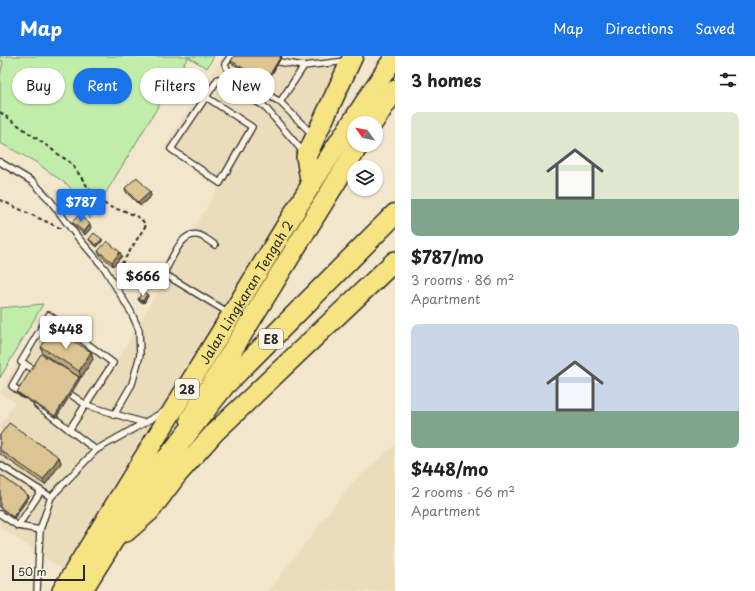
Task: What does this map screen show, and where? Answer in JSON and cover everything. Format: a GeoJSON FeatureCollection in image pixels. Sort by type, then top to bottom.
{"type":"FeatureCollection","features":[{"type":"Feature","properties":{"kind":"highway","name":"Jalan Lingkaran Tengah 2"},"geometry":{"type":"LineString","coordinates":[[62,591],[233,316],[311,185],[395,56]]}},
{"type":"Feature","properties":{"kind":"highway"},"geometry":{"type":"LineString","coordinates":[[311,185],[306,157],[351,58]]}},
{"type":"Feature","properties":{"kind":"highway"},"geometry":{"type":"LineString","coordinates":[[377,116],[395,90]]}},
{"type":"Feature","properties":{"kind":"highway","name":"Jalan Lingkaran Tengah 2"},"geometry":{"type":"LineString","coordinates":[[82,591],[355,152]]}},
{"type":"Feature","properties":{"kind":"highway","name":"E8"},"geometry":{"type":"LineString","coordinates":[[156,473],[224,386],[395,214]]}},
{"type":"Feature","properties":{"kind":"highway"},"geometry":{"type":"LineString","coordinates":[[110,546],[150,511],[177,475],[215,432],[395,261]]}},
{"type":"Feature","properties":{"kind":"lane"},"geometry":{"type":"LineString","coordinates":[[230,56],[225,64],[228,71],[280,102],[315,136]]}},
{"type":"Feature","properties":{"kind":"lane"},"geometry":{"type":"LineString","coordinates":[[279,62],[304,66],[351,58]]}},
{"type":"Feature","properties":{"kind":"lane"},"geometry":{"type":"LineString","coordinates":[[280,102],[304,66]]}},
{"type":"Feature","properties":{"kind":"lane"},"geometry":{"type":"LineString","coordinates":[[209,92],[218,79],[264,106],[306,157]]}},
{"type":"Feature","properties":{"kind":"lane"},"geometry":{"type":"LineString","coordinates":[[206,97],[252,128],[220,183],[171,149],[206,97]]}},
{"type":"Feature","properties":{"kind":"lane"},"geometry":{"type":"LineString","coordinates":[[0,162],[33,182],[59,210],[76,235],[105,268],[125,301],[139,330],[140,355],[132,384],[114,415]]}},
{"type":"Feature","properties":{"kind":"lane"},"geometry":{"type":"LineString","coordinates":[[215,245],[199,235],[190,236],[184,239],[165,271],[166,275],[233,316]]}},
{"type":"Feature","properties":{"kind":"lane"},"geometry":{"type":"LineString","coordinates":[[43,376],[21,362],[49,315],[113,363],[69,430]]}},
{"type":"Feature","properties":{"kind":"lane"},"geometry":{"type":"LineString","coordinates":[[25,364],[12,386],[96,450]]}},
{"type":"Feature","properties":{"kind":"lane"},"geometry":{"type":"LineString","coordinates":[[56,385],[86,405],[114,415],[144,423]]}},
{"type":"Feature","properties":{"kind":"lane"},"geometry":{"type":"LineString","coordinates":[[37,591],[40,530],[51,497],[96,450],[178,404]]}},
{"type":"Feature","properties":{"kind":"lane"},"geometry":{"type":"LineString","coordinates":[[0,465],[51,497]]}},
{"type":"Feature","properties":{"kind":"lane"},"geometry":{"type":"LineString","coordinates":[[18,526],[41,491]]}},
{"type":"Feature","properties":{"kind":"lane"},"geometry":{"type":"LineString","coordinates":[[0,514],[18,526],[40,530]]}},
{"type":"Feature","properties":{"kind":"path"},"geometry":{"type":"LineString","coordinates":[[0,112],[72,164],[96,199],[112,208],[125,210],[140,218],[146,225],[112,281]]}},
{"type":"Feature","properties":{"kind":"path"},"geometry":{"type":"LineString","coordinates":[[0,200],[76,235]]}},
{"type":"Feature","properties":{"kind":"shaded area"},"geometry":{"type":"Polygon","coordinates":[[[224,56],[319,56],[338,67],[294,162],[300,184],[62,569],[0,527],[0,426],[15,402],[0,393],[47,310],[117,361],[218,188],[163,149],[193,104],[209,104],[209,79],[224,56]]]}},
{"type":"Feature","properties":{"kind":"shaded area"},"geometry":{"type":"Polygon","coordinates":[[[395,445],[395,591],[268,591],[352,483],[395,445]]]}},
{"type":"Feature","properties":{"kind":"green space"},"geometry":{"type":"Polygon","coordinates":[[[0,56],[214,56],[207,68],[188,57],[181,68],[140,68],[140,104],[160,104],[90,219],[69,186],[34,161],[0,143],[0,77],[3,61],[0,61],[0,56]]]}},
{"type":"Feature","properties":{"kind":"green space"},"geometry":{"type":"Polygon","coordinates":[[[43,304],[0,378],[0,308],[43,304]]]}},
{"type":"Feature","properties":{"kind":"building"},"geometry":{"type":"Polygon","coordinates":[[[234,56],[281,56],[274,68],[243,68],[231,61],[234,56]]]}},
{"type":"Feature","properties":{"kind":"building"},"geometry":{"type":"Polygon","coordinates":[[[137,177],[150,192],[138,203],[125,188],[137,177]]]}},
{"type":"Feature","properties":{"kind":"building"},"geometry":{"type":"Polygon","coordinates":[[[79,215],[90,224],[84,232],[72,222],[79,215]]]}},
{"type":"Feature","properties":{"kind":"building"},"geometry":{"type":"Polygon","coordinates":[[[94,233],[102,239],[96,245],[89,239],[94,233]]]}},
{"type":"Feature","properties":{"kind":"building"},"geometry":{"type":"Polygon","coordinates":[[[107,241],[120,252],[112,262],[98,251],[107,241]]]}},
{"type":"Feature","properties":{"kind":"building"},"geometry":{"type":"Polygon","coordinates":[[[143,292],[147,294],[143,301],[138,299],[143,292]]]}},
{"type":"Feature","properties":{"kind":"building"},"geometry":{"type":"Polygon","coordinates":[[[53,328],[91,352],[79,371],[41,347],[53,328]]]}},
{"type":"Feature","properties":{"kind":"building"},"geometry":{"type":"Polygon","coordinates":[[[41,354],[79,377],[55,416],[17,392],[41,354]]]}},
{"type":"Feature","properties":{"kind":"building"},"geometry":{"type":"Polygon","coordinates":[[[9,423],[59,457],[43,480],[0,450],[0,435],[9,423]]]}},
{"type":"Feature","properties":{"kind":"building"},"geometry":{"type":"Polygon","coordinates":[[[0,475],[28,495],[13,517],[0,507],[0,475]]]}}]}
